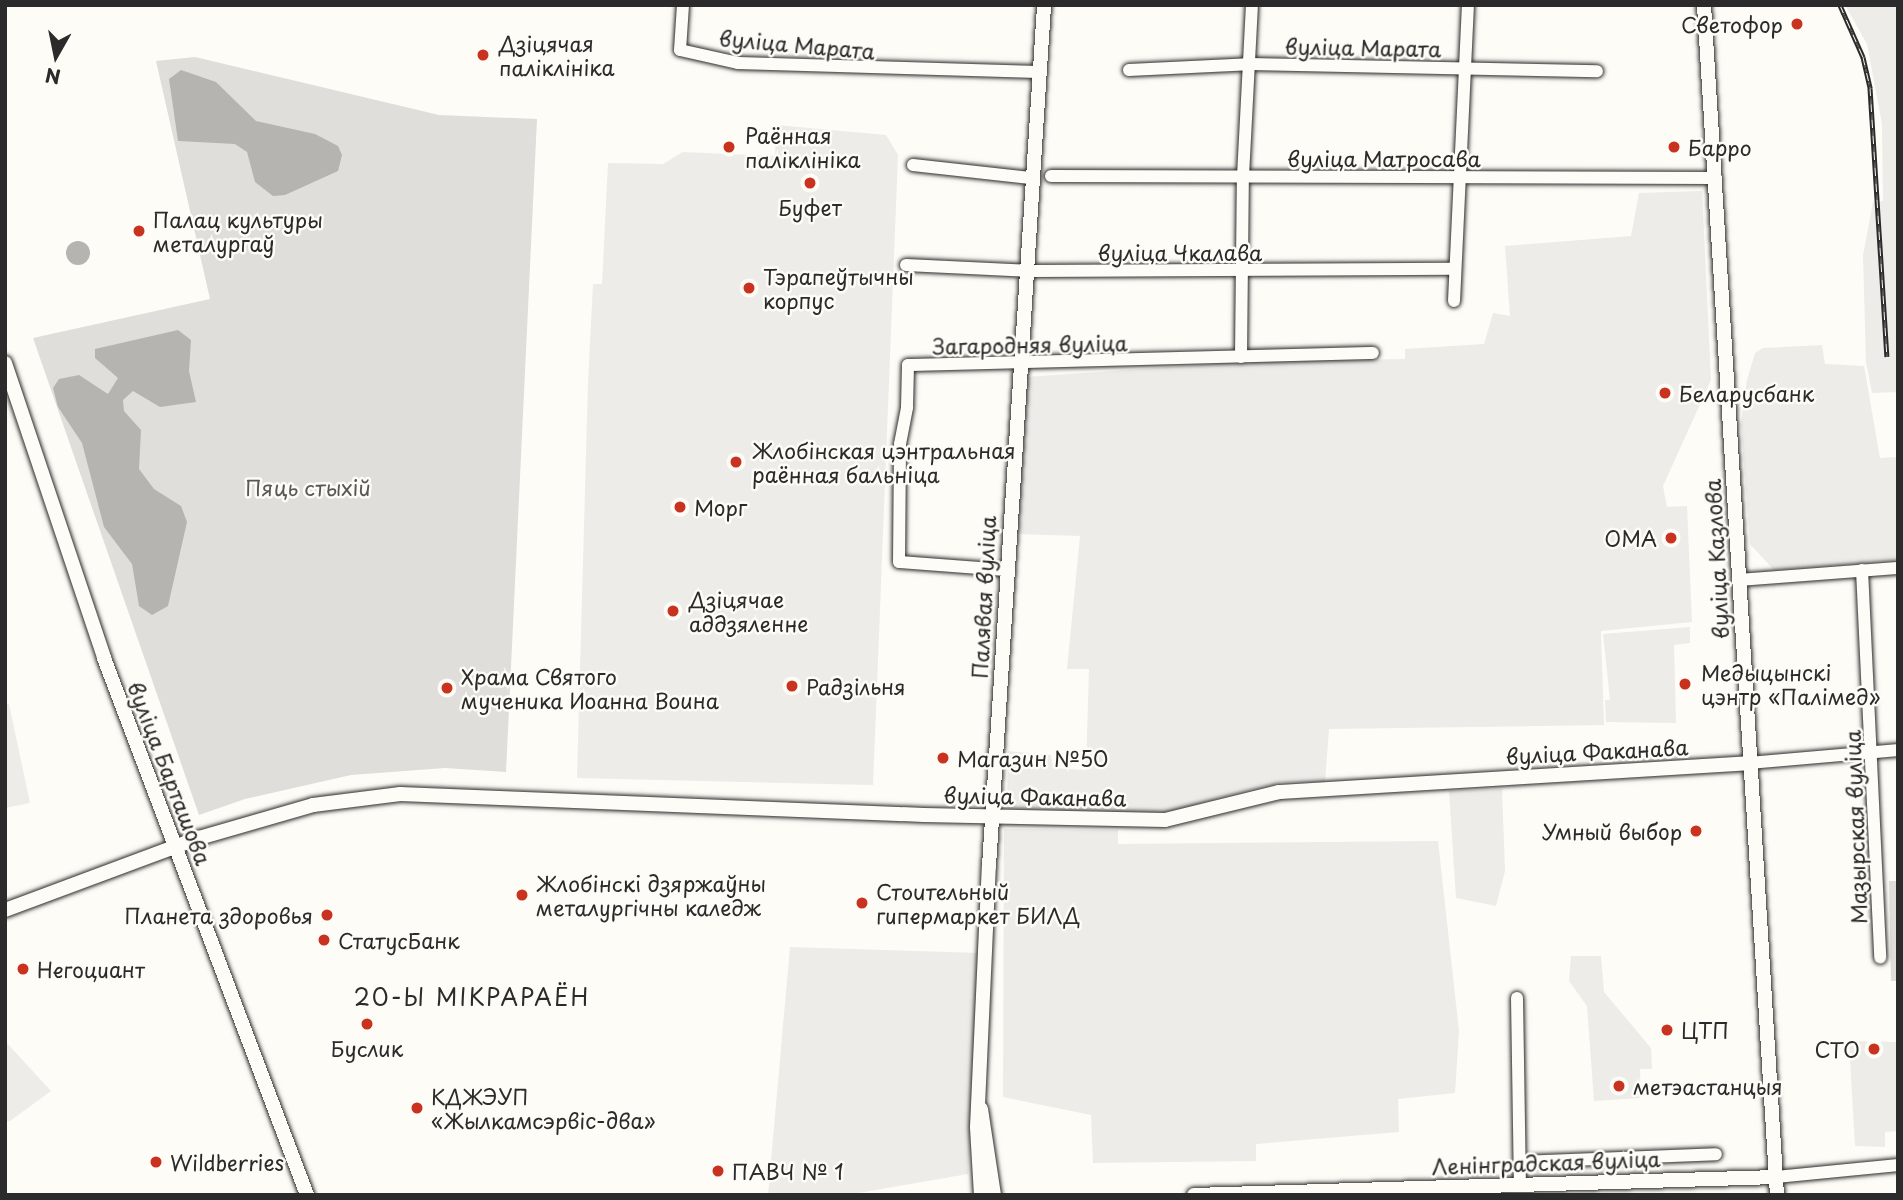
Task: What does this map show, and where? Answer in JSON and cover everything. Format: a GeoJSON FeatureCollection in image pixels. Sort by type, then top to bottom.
{"type":"FeatureCollection","features":[{"type":"Feature","properties":{"kind":"main road","name":"Палявая вуліца"},"geometry":{"type":"LineString","coordinates":[[981,1195],[977,1127],[981,1107],[992,817],[1024,271],[1044,5]]}},
{"type":"Feature","properties":{"kind":"main road","name":"вуліца Казлова"},"geometry":{"type":"LineString","coordinates":[[1704,5],[1777,1195]]}},
{"type":"Feature","properties":{"kind":"main road","name":"вуліца Барташова"},"geometry":{"type":"LineString","coordinates":[[5,363],[100,645],[307,1195]]}},
{"type":"Feature","properties":{"kind":"main road","name":"вуліца Факанава"},"geometry":{"type":"LineString","coordinates":[[5,911],[174,847],[313,805],[433,792],[992,817],[1165,820],[1300,790],[1749,762]]}},
{"type":"Feature","properties":{"kind":"main road","name":"Палявая вуліца"},"geometry":{"type":"LineString","coordinates":[[981,1107],[987,1126],[994,1195]]}},
{"type":"Feature","properties":{"kind":"main road","name":"Ленінградская вуліца"},"geometry":{"type":"LineString","coordinates":[[1194,1195],[1776,1177]]}},
{"type":"Feature","properties":{"kind":"street","name":"вуліца Марата"},"geometry":{"type":"LineString","coordinates":[[683,5],[680,50],[752,64],[1038,72]]}},
{"type":"Feature","properties":{"kind":"street"},"geometry":{"type":"LineString","coordinates":[[1241,356],[1243,176],[1252,5]]}},
{"type":"Feature","properties":{"kind":"street"},"geometry":{"type":"LineString","coordinates":[[1454,301],[1468,5]]}},
{"type":"Feature","properties":{"kind":"street","name":"вуліца Марата"},"geometry":{"type":"LineString","coordinates":[[1129,70],[1250,64],[1597,71]]}},
{"type":"Feature","properties":{"kind":"street"},"geometry":{"type":"LineString","coordinates":[[913,165],[1030,178]]}},
{"type":"Feature","properties":{"kind":"street","name":"вуліца Матросава"},"geometry":{"type":"LineString","coordinates":[[1051,176],[1716,178]]}},
{"type":"Feature","properties":{"kind":"street","name":"вуліца Чкалава"},"geometry":{"type":"LineString","coordinates":[[906,265],[1024,271],[1454,269]]}},
{"type":"Feature","properties":{"kind":"street","name":"Загародняя вуліца"},"geometry":{"type":"LineString","coordinates":[[1006,570],[899,562],[900,444],[907,407],[908,365],[1018,365],[1373,353]]}},
{"type":"Feature","properties":{"kind":"street"},"geometry":{"type":"LineString","coordinates":[[1738,580],[1898,568]]}},
{"type":"Feature","properties":{"kind":"street","name":"Мазырская вуліца"},"geometry":{"type":"LineString","coordinates":[[1862,569],[1880,958]]}},
{"type":"Feature","properties":{"kind":"street","name":"вуліца Факанава"},"geometry":{"type":"LineString","coordinates":[[1749,762],[1898,750]]}},
{"type":"Feature","properties":{"kind":"street"},"geometry":{"type":"LineString","coordinates":[[1517,998],[1520,1184]]}},
{"type":"Feature","properties":{"kind":"street"},"geometry":{"type":"LineString","coordinates":[[1520,1162],[1716,1154]]}},
{"type":"Feature","properties":{"kind":"street","name":"Ленінградская вуліца"},"geometry":{"type":"LineString","coordinates":[[1776,1177],[1898,1165]]}},
{"type":"Feature","properties":{"kind":"shaded area"},"geometry":{"type":"Polygon","coordinates":[[[1845,5],[1898,5],[1898,392],[1872,393],[1866,362],[1863,255],[1873,202],[1883,201],[1882,124],[1867,44],[1845,5]]]}},
{"type":"Feature","properties":{"kind":"shaded area"},"geometry":{"type":"Polygon","coordinates":[[[181,70],[216,82],[256,121],[315,134],[338,146],[342,155],[338,171],[285,195],[273,196],[255,182],[247,152],[235,144],[178,141],[169,79],[181,70]]]}},
{"type":"Feature","properties":{"kind":"shaded area","name":"Жлобінская цэнтральная раённая бальніца"},"geometry":{"type":"Polygon","coordinates":[[[776,125],[886,135],[898,155],[873,785],[577,778],[588,382],[593,284],[602,284],[608,163],[663,164],[683,152],[775,156],[776,125]]]}},
{"type":"Feature","properties":{"kind":"shaded area"},"geometry":{"type":"Polygon","coordinates":[[[1702,191],[1711,380],[1663,486],[1667,507],[1687,506],[1692,622],[1601,631],[1604,725],[1329,729],[1325,782],[1281,782],[1159,814],[1007,808],[1008,751],[1051,755],[1053,768],[1086,770],[1089,669],[1067,669],[1080,536],[1016,534],[1026,377],[1243,362],[1405,359],[1405,349],[1484,344],[1493,313],[1510,316],[1505,246],[1631,236],[1639,193],[1702,191]]]}},
{"type":"Feature","properties":{"kind":"shaded area"},"geometry":{"type":"Polygon","coordinates":[[[78,241],[89,248],[90,253],[83,264],[78,265],[67,258],[66,253],[73,242],[78,241]]]}},
{"type":"Feature","properties":{"kind":"shaded area"},"geometry":{"type":"Polygon","coordinates":[[[178,330],[191,340],[189,371],[196,402],[160,407],[133,391],[123,400],[124,411],[141,430],[139,469],[154,489],[181,506],[187,522],[168,606],[152,615],[139,606],[132,564],[104,527],[82,443],[58,407],[53,388],[59,379],[79,375],[108,394],[118,378],[95,358],[95,349],[178,330]]]}},
{"type":"Feature","properties":{"kind":"shaded area"},"geometry":{"type":"Polygon","coordinates":[[[1822,345],[1825,364],[1864,366],[1880,458],[1898,457],[1898,560],[1774,570],[1750,544],[1741,425],[1747,380],[1755,353],[1763,348],[1822,345]]]}},
{"type":"Feature","properties":{"kind":"shaded area"},"geometry":{"type":"Polygon","coordinates":[[[1690,627],[1690,643],[1674,645],[1676,723],[1606,722],[1605,700],[1610,700],[1603,634],[1690,627]]]}},
{"type":"Feature","properties":{"kind":"shaded area"},"geometry":{"type":"Polygon","coordinates":[[[9,704],[30,803],[5,808],[5,705],[9,704]]]}},
{"type":"Feature","properties":{"kind":"shaded area"},"geometry":{"type":"Polygon","coordinates":[[[1502,789],[1505,871],[1496,906],[1456,898],[1449,791],[1502,789]]]}},
{"type":"Feature","properties":{"kind":"shaded area"},"geometry":{"type":"Polygon","coordinates":[[[1004,829],[1118,830],[1118,844],[1438,841],[1459,1031],[1455,1093],[1398,1099],[1399,1132],[1256,1144],[1256,1161],[1093,1163],[1091,1115],[1003,1097],[1004,829]]]}},
{"type":"Feature","properties":{"kind":"shaded area"},"geometry":{"type":"Polygon","coordinates":[[[790,947],[979,953],[968,1174],[847,1195],[768,1195],[790,947]]]}},
{"type":"Feature","properties":{"kind":"shaded area","name":"метэастанцыя"},"geometry":{"type":"Polygon","coordinates":[[[1571,956],[1601,956],[1604,992],[1651,1048],[1652,1069],[1640,1069],[1641,1098],[1594,1101],[1587,1006],[1569,981],[1571,956]]]}},
{"type":"Feature","properties":{"kind":"shaded area"},"geometry":{"type":"Polygon","coordinates":[[[5,1041],[51,1091],[10,1121],[5,1121],[5,1041]]]}},
{"type":"Feature","properties":{"kind":"shaded area"},"geometry":{"type":"Polygon","coordinates":[[[1849,1041],[1898,1042],[1898,1131],[1885,1132],[1885,1147],[1855,1146],[1849,1041]]]}},
{"type":"Feature","properties":{"kind":"green space","name":"Пяць стыхій"},"geometry":{"type":"Polygon","coordinates":[[[195,57],[439,115],[537,119],[506,772],[445,768],[351,775],[245,799],[199,815],[33,338],[210,299],[156,61],[195,57]]]}},
{"type":"Feature","properties":{"kind":"green space"},"geometry":{"type":"Polygon","coordinates":[[[1889,881],[1898,881],[1898,981],[1891,981],[1889,881]]]}},
{"type":"Feature","properties":{"kind":"railway"},"geometry":{"type":"LineString","coordinates":[[1840,5],[1863,57],[1870,88],[1887,356]]}},
{"type":"Feature","properties":{"kind":"place","name":"Светофор"},"geometry":{"type":"Point","coordinates":[1797,24]}},
{"type":"Feature","properties":{"kind":"place","name":"Дзіцячая паліклініка"},"geometry":{"type":"Point","coordinates":[483,55]}},
{"type":"Feature","properties":{"kind":"place","name":"Раённая паліклініка"},"geometry":{"type":"Point","coordinates":[729,147]}},
{"type":"Feature","properties":{"kind":"place","name":"Барро"},"geometry":{"type":"Point","coordinates":[1674,147]}},
{"type":"Feature","properties":{"kind":"place","name":"Буфет"},"geometry":{"type":"Point","coordinates":[810,183]}},
{"type":"Feature","properties":{"kind":"place","name":"Палац культуры металургаў"},"geometry":{"type":"Point","coordinates":[139,231]}},
{"type":"Feature","properties":{"kind":"place","name":"Тэрапеўтычны корпус"},"geometry":{"type":"Point","coordinates":[749,288]}},
{"type":"Feature","properties":{"kind":"place","name":"Беларусбанк"},"geometry":{"type":"Point","coordinates":[1665,393]}},
{"type":"Feature","properties":{"kind":"place","name":"Жлобінская цэнтральная раённая бальніца"},"geometry":{"type":"Point","coordinates":[736,462]}},
{"type":"Feature","properties":{"kind":"place","name":"Морг"},"geometry":{"type":"Point","coordinates":[680,507]}},
{"type":"Feature","properties":{"kind":"place","name":"ОМА"},"geometry":{"type":"Point","coordinates":[1671,538]}},
{"type":"Feature","properties":{"kind":"place","name":"Дзіцячае аддзяленне"},"geometry":{"type":"Point","coordinates":[673,611]}},
{"type":"Feature","properties":{"kind":"place","name":"Медыцынскі цэнтр «Палімед»"},"geometry":{"type":"Point","coordinates":[1685,684]}},
{"type":"Feature","properties":{"kind":"place","name":"Радзільня"},"geometry":{"type":"Point","coordinates":[792,686]}},
{"type":"Feature","properties":{"kind":"place","name":"Храма Святого мученика Иоанна Воина"},"geometry":{"type":"Point","coordinates":[447,688]}},
{"type":"Feature","properties":{"kind":"place","name":"Магазин №50"},"geometry":{"type":"Point","coordinates":[943,758]}},
{"type":"Feature","properties":{"kind":"place","name":"Умный выбор"},"geometry":{"type":"Point","coordinates":[1696,831]}},
{"type":"Feature","properties":{"kind":"place","name":"Жлобінскі дзяржаўны металургічны каледж"},"geometry":{"type":"Point","coordinates":[522,895]}},
{"type":"Feature","properties":{"kind":"place","name":"Стоительный гипермаркет БИЛД"},"geometry":{"type":"Point","coordinates":[862,903]}},
{"type":"Feature","properties":{"kind":"place","name":"Планета здоровья"},"geometry":{"type":"Point","coordinates":[327,915]}},
{"type":"Feature","properties":{"kind":"place","name":"СтатусБанк"},"geometry":{"type":"Point","coordinates":[324,940]}},
{"type":"Feature","properties":{"kind":"place","name":"Негоциант"},"geometry":{"type":"Point","coordinates":[23,969]}},
{"type":"Feature","properties":{"kind":"place","name":"Буслик"},"geometry":{"type":"Point","coordinates":[367,1024]}},
{"type":"Feature","properties":{"kind":"place","name":"ЦТП"},"geometry":{"type":"Point","coordinates":[1667,1030]}},
{"type":"Feature","properties":{"kind":"place","name":"СТО"},"geometry":{"type":"Point","coordinates":[1874,1049]}},
{"type":"Feature","properties":{"kind":"place","name":"метэастанцыя"},"geometry":{"type":"Point","coordinates":[1619,1086]}},
{"type":"Feature","properties":{"kind":"place","name":"КДЖЭУП «Жылкамсэрвіс-два»"},"geometry":{"type":"Point","coordinates":[417,1108]}},
{"type":"Feature","properties":{"kind":"place","name":"Wildberries"},"geometry":{"type":"Point","coordinates":[156,1162]}},
{"type":"Feature","properties":{"kind":"place","name":"ПАВЧ № 1"},"geometry":{"type":"Point","coordinates":[718,1171]}},
{"type":"Feature","properties":{"kind":"district","name":"20-Ы МІКРАРАЁН"},"geometry":{"type":"Point","coordinates":[472,997]}}]}
